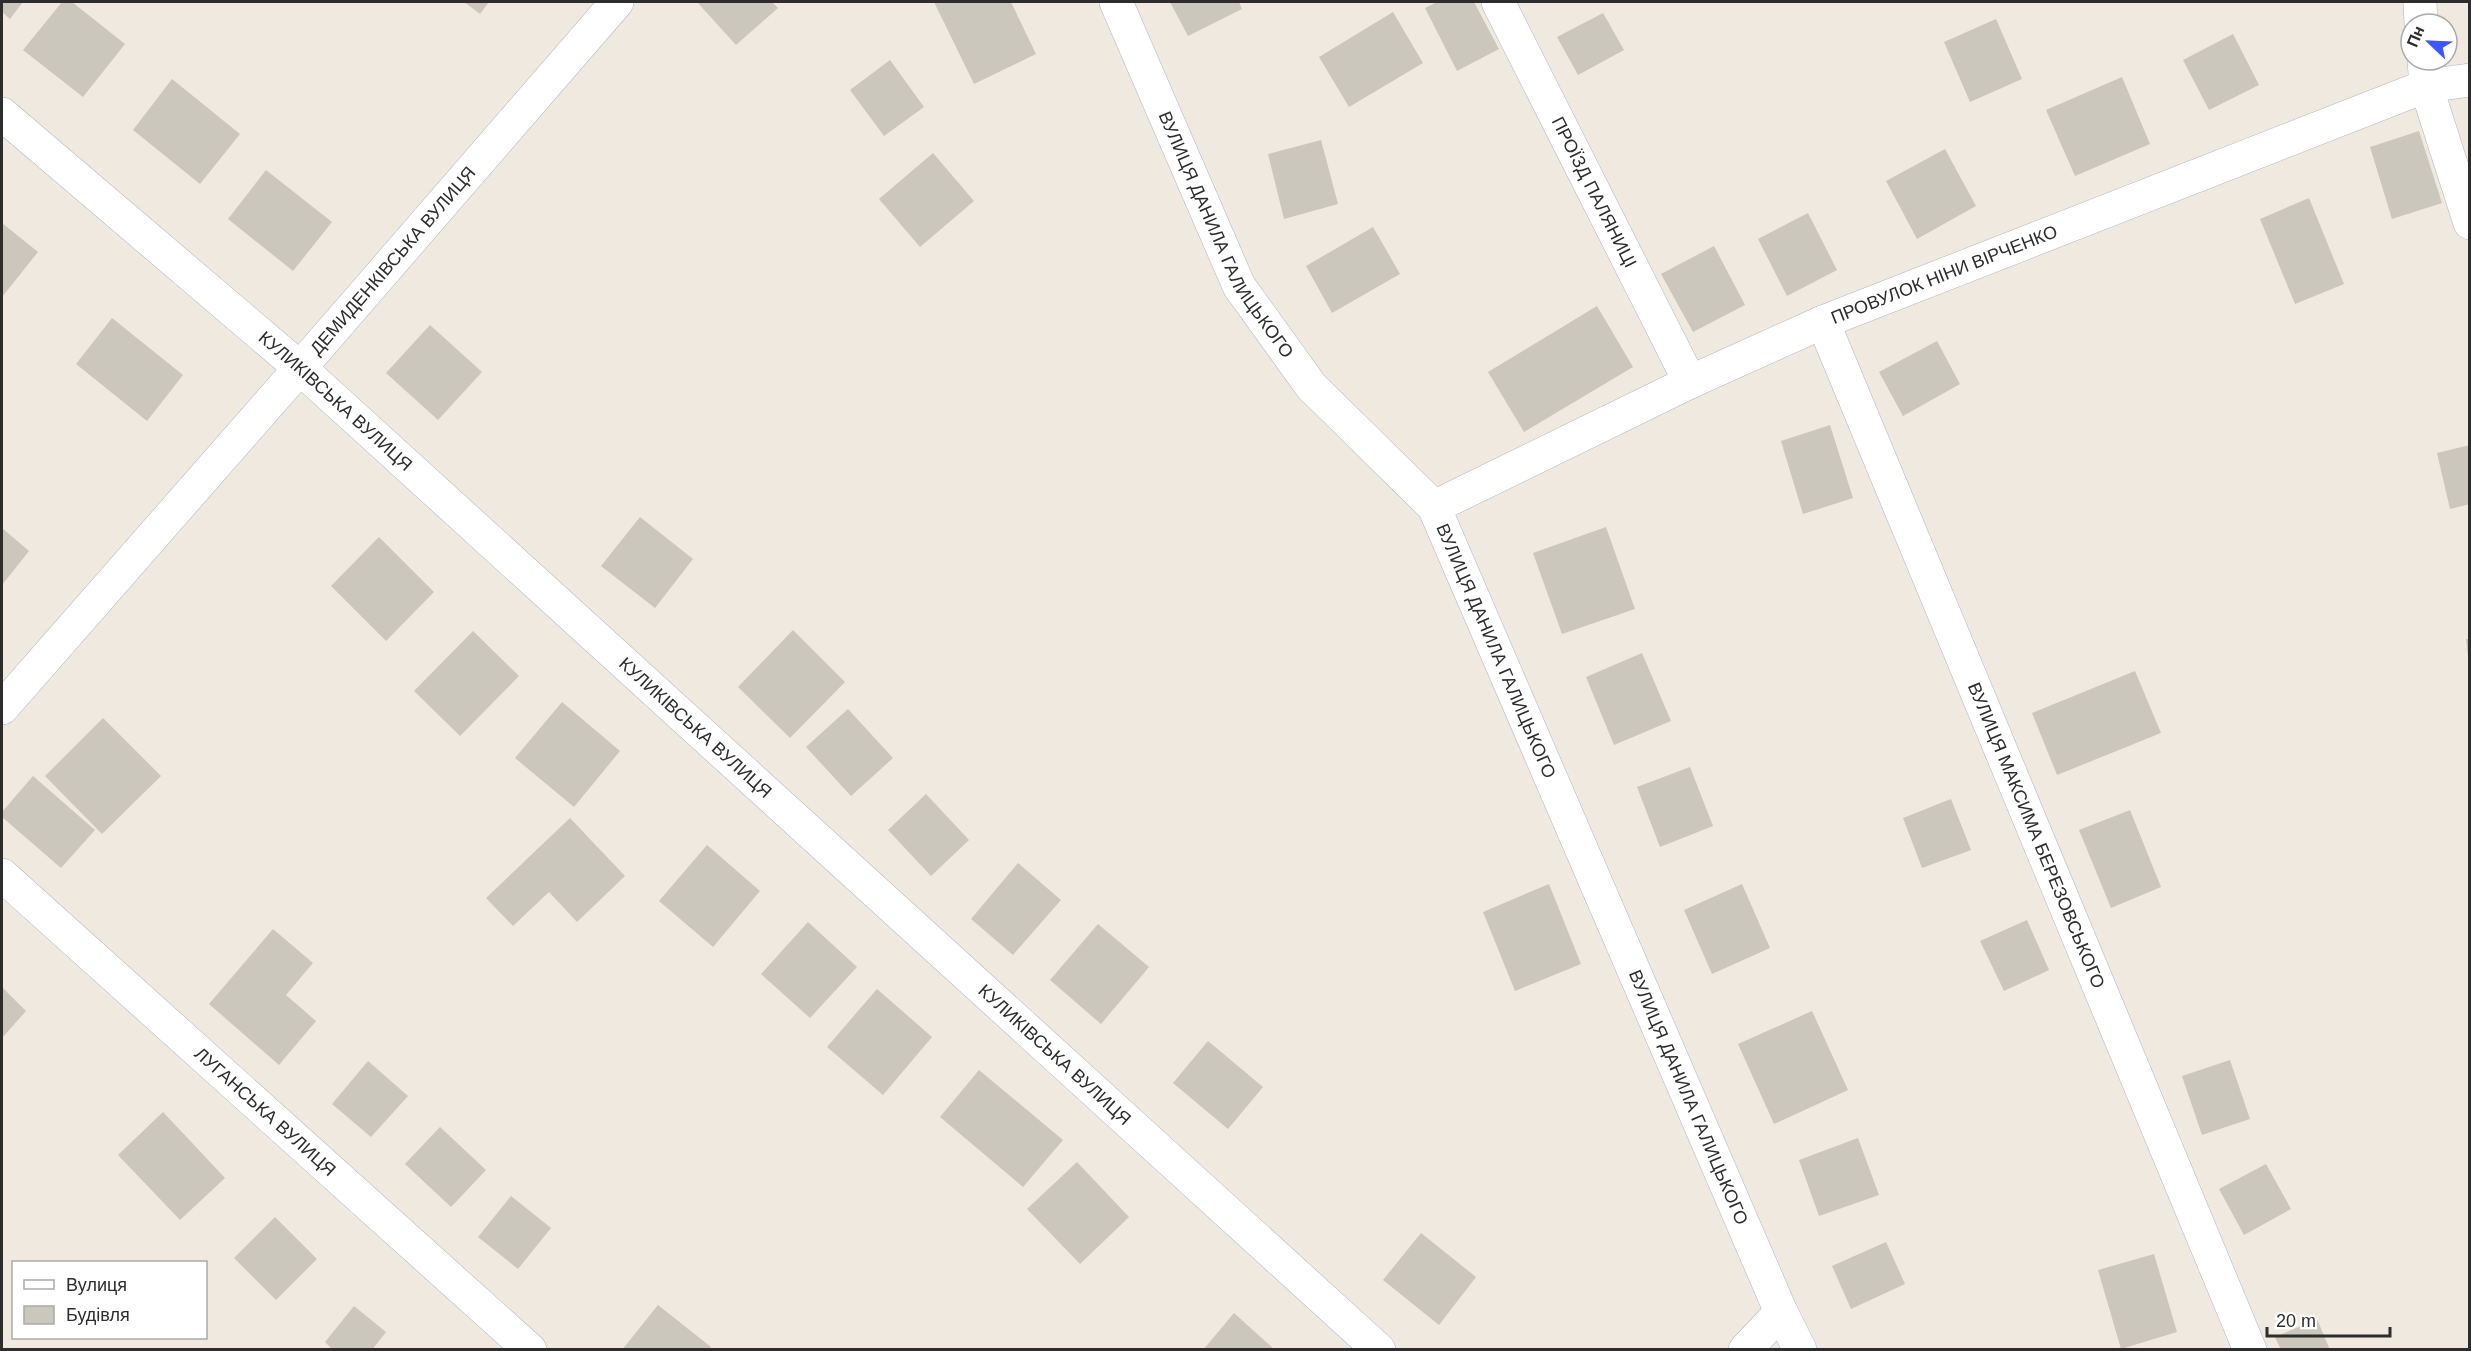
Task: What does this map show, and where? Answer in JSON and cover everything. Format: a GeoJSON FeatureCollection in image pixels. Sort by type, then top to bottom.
{"type":"FeatureCollection","features":[{"type":"Feature","properties":{"kind":"street","name":"ДЕМИДЕНКІВСЬКА ВУЛИЦЯ"},"geometry":{"type":"LineString","coordinates":[[2,708],[617,2]]}},
{"type":"Feature","properties":{"kind":"street","name":"ВУЛИЦЯ ДАНИЛА ГАЛИЦЬКОГО"},"geometry":{"type":"LineString","coordinates":[[1116,2],[1239,286],[1311,386],[1434,507],[1781,1312],[1800,1350]]}},
{"type":"Feature","properties":{"kind":"street","name":"ПРОЇЗД ПАЛЯНИЦІ"},"geometry":{"type":"LineString","coordinates":[[1498,2],[1690,382]]}},
{"type":"Feature","properties":{"kind":"street","name":"ПРОВУЛОК НІНИ ВІРЧЕНКО"},"geometry":{"type":"LineString","coordinates":[[1434,507],[1690,382],[1823,322],[2425,73],[2469,80]]}},
{"type":"Feature","properties":{"kind":"street"},"geometry":{"type":"LineString","coordinates":[[2425,73],[2469,223]]}},
{"type":"Feature","properties":{"kind":"street","name":"КУЛИКІВСЬКА ВУЛИЦЯ"},"geometry":{"type":"LineString","coordinates":[[2,114],[300,368],[1379,1350]]}},
{"type":"Feature","properties":{"kind":"street","name":"ВУЛИЦЯ МАКСИМА БЕРЕЗОВСЬКОГО"},"geometry":{"type":"LineString","coordinates":[[1823,322],[2250,1350]]}},
{"type":"Feature","properties":{"kind":"street","name":"ЛУГАНСЬКА ВУЛИЦЯ"},"geometry":{"type":"LineString","coordinates":[[2,875],[530,1350]]}},
{"type":"Feature","properties":{"kind":"street"},"geometry":{"type":"LineString","coordinates":[[1744,1350],[1781,1312]]}},
{"type":"Feature","properties":{"kind":"building"},"geometry":{"type":"Polygon","coordinates":[[[2,2],[23,2],[10,19],[2,12],[2,2]]]}},
{"type":"Feature","properties":{"kind":"building"},"geometry":{"type":"Polygon","coordinates":[[[62,2],[72,2],[125,44],[83,97],[23,50],[62,2]]]}},
{"type":"Feature","properties":{"kind":"building"},"geometry":{"type":"Polygon","coordinates":[[[464,2],[489,2],[480,14],[464,2]]]}},
{"type":"Feature","properties":{"kind":"building"},"geometry":{"type":"Polygon","coordinates":[[[697,2],[772,2],[778,8],[736,45],[697,2]]]}},
{"type":"Feature","properties":{"kind":"building"},"geometry":{"type":"Polygon","coordinates":[[[934,2],[1011,2],[1036,54],[974,84],[934,2]]]}},
{"type":"Feature","properties":{"kind":"building"},"geometry":{"type":"Polygon","coordinates":[[[1170,2],[1239,2],[1242,9],[1188,36],[1170,2]]]}},
{"type":"Feature","properties":{"kind":"building"},"geometry":{"type":"Polygon","coordinates":[[[1437,2],[1474,2],[1499,49],[1457,71],[1425,8],[1437,2]]]}},
{"type":"Feature","properties":{"kind":"building"},"geometry":{"type":"Polygon","coordinates":[[[1393,12],[1423,63],[1349,107],[1319,57],[1393,12]]]}},
{"type":"Feature","properties":{"kind":"building"},"geometry":{"type":"Polygon","coordinates":[[[1603,13],[1624,50],[1578,75],[1557,37],[1603,13]]]}},
{"type":"Feature","properties":{"kind":"building"},"geometry":{"type":"Polygon","coordinates":[[[1996,19],[2022,79],[1970,102],[1944,42],[1996,19]]]}},
{"type":"Feature","properties":{"kind":"building"},"geometry":{"type":"Polygon","coordinates":[[[2233,34],[2259,85],[2209,110],[2183,60],[2233,34]]]}},
{"type":"Feature","properties":{"kind":"building"},"geometry":{"type":"Polygon","coordinates":[[[890,60],[924,107],[884,136],[850,90],[890,60]]]}},
{"type":"Feature","properties":{"kind":"building"},"geometry":{"type":"Polygon","coordinates":[[[2122,77],[2150,144],[2075,176],[2046,110],[2122,77]]]}},
{"type":"Feature","properties":{"kind":"building"},"geometry":{"type":"Polygon","coordinates":[[[172,79],[240,134],[200,184],[133,130],[172,79]]]}},
{"type":"Feature","properties":{"kind":"building"},"geometry":{"type":"Polygon","coordinates":[[[2419,131],[2442,203],[2392,219],[2370,147],[2419,131]]]}},
{"type":"Feature","properties":{"kind":"building"},"geometry":{"type":"Polygon","coordinates":[[[1321,140],[1338,204],[1284,219],[1268,154],[1321,140]]]}},
{"type":"Feature","properties":{"kind":"building"},"geometry":{"type":"Polygon","coordinates":[[[1945,149],[1976,206],[1917,239],[1886,181],[1945,149]]]}},
{"type":"Feature","properties":{"kind":"building"},"geometry":{"type":"Polygon","coordinates":[[[933,153],[974,201],[920,247],[879,199],[933,153]]]}},
{"type":"Feature","properties":{"kind":"building"},"geometry":{"type":"Polygon","coordinates":[[[266,170],[332,222],[293,271],[228,219],[266,170]]]}},
{"type":"Feature","properties":{"kind":"building"},"geometry":{"type":"Polygon","coordinates":[[[2309,198],[2344,284],[2295,304],[2260,219],[2309,198]]]}},
{"type":"Feature","properties":{"kind":"building"},"geometry":{"type":"Polygon","coordinates":[[[1808,213],[1837,270],[1787,296],[1758,239],[1808,213]]]}},
{"type":"Feature","properties":{"kind":"building"},"geometry":{"type":"Polygon","coordinates":[[[2,223],[38,252],[2,297],[2,223]]]}},
{"type":"Feature","properties":{"kind":"building"},"geometry":{"type":"Polygon","coordinates":[[[1373,227],[1400,274],[1332,313],[1306,266],[1373,227]]]}},
{"type":"Feature","properties":{"kind":"building"},"geometry":{"type":"Polygon","coordinates":[[[1714,246],[1745,305],[1693,332],[1661,274],[1714,246]]]}},
{"type":"Feature","properties":{"kind":"building"},"geometry":{"type":"Polygon","coordinates":[[[1597,306],[1633,367],[1524,432],[1488,372],[1597,306]]]}},
{"type":"Feature","properties":{"kind":"building"},"geometry":{"type":"Polygon","coordinates":[[[112,318],[183,375],[147,421],[76,364],[112,318]]]}},
{"type":"Feature","properties":{"kind":"building"},"geometry":{"type":"Polygon","coordinates":[[[430,325],[482,372],[438,420],[386,373],[430,325]]]}},
{"type":"Feature","properties":{"kind":"building"},"geometry":{"type":"Polygon","coordinates":[[[1937,341],[1960,384],[1903,416],[1879,372],[1937,341]]]}},
{"type":"Feature","properties":{"kind":"building"},"geometry":{"type":"Polygon","coordinates":[[[1830,425],[1853,498],[1803,514],[1781,441],[1830,425]]]}},
{"type":"Feature","properties":{"kind":"building"},"geometry":{"type":"Polygon","coordinates":[[[2470,445],[2470,504],[2450,509],[2437,453],[2470,445]]]}},
{"type":"Feature","properties":{"kind":"building"},"geometry":{"type":"Polygon","coordinates":[[[640,517],[693,559],[655,608],[601,566],[640,517]]]}},
{"type":"Feature","properties":{"kind":"building"},"geometry":{"type":"Polygon","coordinates":[[[1606,527],[1635,609],[1562,634],[1533,553],[1606,527]]]}},
{"type":"Feature","properties":{"kind":"building"},"geometry":{"type":"Polygon","coordinates":[[[2,528],[29,551],[2,585],[2,528]]]}},
{"type":"Feature","properties":{"kind":"building"},"geometry":{"type":"Polygon","coordinates":[[[379,537],[434,592],[386,641],[331,586],[379,537]]]}},
{"type":"Feature","properties":{"kind":"building"},"geometry":{"type":"Polygon","coordinates":[[[793,630],[845,682],[790,738],[738,687],[793,630]]]}},
{"type":"Feature","properties":{"kind":"building"},"geometry":{"type":"Polygon","coordinates":[[[473,631],[519,676],[460,736],[414,691],[473,631]]]}},
{"type":"Feature","properties":{"kind":"building"},"geometry":{"type":"Polygon","coordinates":[[[2466,639],[2470,639],[2470,657],[2468,657],[2466,639]]]}},
{"type":"Feature","properties":{"kind":"building"},"geometry":{"type":"Polygon","coordinates":[[[1642,653],[1671,721],[1614,745],[1586,677],[1642,653]]]}},
{"type":"Feature","properties":{"kind":"building"},"geometry":{"type":"Polygon","coordinates":[[[2135,671],[2161,733],[2057,775],[2032,713],[2135,671]]]}},
{"type":"Feature","properties":{"kind":"building"},"geometry":{"type":"Polygon","coordinates":[[[562,702],[620,751],[574,807],[515,758],[562,702]]]}},
{"type":"Feature","properties":{"kind":"building"},"geometry":{"type":"Polygon","coordinates":[[[848,709],[893,758],[851,796],[806,747],[848,709]]]}},
{"type":"Feature","properties":{"kind":"building"},"geometry":{"type":"Polygon","coordinates":[[[103,718],[161,776],[102,834],[45,776],[103,718]]]}},
{"type":"Feature","properties":{"kind":"building"},"geometry":{"type":"Polygon","coordinates":[[[1690,767],[1713,826],[1660,847],[1637,787],[1690,767]]]}},
{"type":"Feature","properties":{"kind":"building"},"geometry":{"type":"Polygon","coordinates":[[[33,776],[95,830],[61,868],[2,817],[2,812],[33,776]]]}},
{"type":"Feature","properties":{"kind":"building"},"geometry":{"type":"Polygon","coordinates":[[[926,794],[969,840],[931,876],[888,830],[926,794]]]}},
{"type":"Feature","properties":{"kind":"building"},"geometry":{"type":"Polygon","coordinates":[[[1951,799],[1971,850],[1922,868],[1903,818],[1951,799]]]}},
{"type":"Feature","properties":{"kind":"building"},"geometry":{"type":"Polygon","coordinates":[[[2130,810],[2161,887],[2111,908],[2079,830],[2130,810]]]}},
{"type":"Feature","properties":{"kind":"building"},"geometry":{"type":"Polygon","coordinates":[[[570,818],[625,876],[577,922],[549,892],[513,926],[486,898],[570,818]]]}},
{"type":"Feature","properties":{"kind":"building"},"geometry":{"type":"Polygon","coordinates":[[[707,845],[760,891],[713,947],[659,901],[707,845]]]}},
{"type":"Feature","properties":{"kind":"building"},"geometry":{"type":"Polygon","coordinates":[[[1018,863],[1061,900],[1013,955],[971,919],[1018,863]]]}},
{"type":"Feature","properties":{"kind":"building"},"geometry":{"type":"Polygon","coordinates":[[[1549,884],[1581,964],[1515,991],[1483,912],[1549,884]]]}},
{"type":"Feature","properties":{"kind":"building"},"geometry":{"type":"Polygon","coordinates":[[[1742,884],[1770,948],[1712,974],[1684,910],[1742,884]]]}},
{"type":"Feature","properties":{"kind":"building"},"geometry":{"type":"Polygon","coordinates":[[[2027,920],[2049,970],[2004,991],[1980,941],[2027,920]]]}},
{"type":"Feature","properties":{"kind":"building"},"geometry":{"type":"Polygon","coordinates":[[[808,922],[857,967],[810,1018],[761,974],[808,922]]]}},
{"type":"Feature","properties":{"kind":"building"},"geometry":{"type":"Polygon","coordinates":[[[1098,924],[1149,967],[1101,1024],[1050,980],[1098,924]]]}},
{"type":"Feature","properties":{"kind":"building"},"geometry":{"type":"Polygon","coordinates":[[[273,929],[313,963],[286,995],[316,1021],[279,1065],[209,1004],[273,929]]]}},
{"type":"Feature","properties":{"kind":"building"},"geometry":{"type":"Polygon","coordinates":[[[2,987],[26,1011],[2,1038],[2,987]]]}},
{"type":"Feature","properties":{"kind":"building"},"geometry":{"type":"Polygon","coordinates":[[[877,989],[932,1037],[883,1095],[827,1047],[877,989]]]}},
{"type":"Feature","properties":{"kind":"building"},"geometry":{"type":"Polygon","coordinates":[[[1812,1011],[1848,1090],[1774,1124],[1738,1044],[1812,1011]]]}},
{"type":"Feature","properties":{"kind":"building"},"geometry":{"type":"Polygon","coordinates":[[[1208,1041],[1263,1087],[1228,1129],[1173,1083],[1208,1041]]]}},
{"type":"Feature","properties":{"kind":"building"},"geometry":{"type":"Polygon","coordinates":[[[2230,1060],[2250,1119],[2202,1135],[2182,1076],[2230,1060]]]}},
{"type":"Feature","properties":{"kind":"building"},"geometry":{"type":"Polygon","coordinates":[[[368,1061],[408,1096],[371,1137],[332,1104],[368,1061]]]}},
{"type":"Feature","properties":{"kind":"building"},"geometry":{"type":"Polygon","coordinates":[[[979,1070],[1063,1140],[1023,1187],[940,1117],[979,1070]]]}},
{"type":"Feature","properties":{"kind":"building"},"geometry":{"type":"Polygon","coordinates":[[[163,1112],[225,1178],[180,1220],[118,1155],[163,1112]]]}},
{"type":"Feature","properties":{"kind":"building"},"geometry":{"type":"Polygon","coordinates":[[[440,1127],[486,1170],[451,1207],[405,1164],[440,1127]]]}},
{"type":"Feature","properties":{"kind":"building"},"geometry":{"type":"Polygon","coordinates":[[[1858,1138],[1879,1195],[1819,1216],[1799,1160],[1858,1138]]]}},
{"type":"Feature","properties":{"kind":"building"},"geometry":{"type":"Polygon","coordinates":[[[1077,1162],[1129,1217],[1080,1264],[1027,1209],[1077,1162]]]}},
{"type":"Feature","properties":{"kind":"building"},"geometry":{"type":"Polygon","coordinates":[[[2266,1164],[2291,1209],[2244,1235],[2219,1189],[2266,1164]]]}},
{"type":"Feature","properties":{"kind":"building"},"geometry":{"type":"Polygon","coordinates":[[[511,1196],[551,1228],[518,1269],[478,1237],[511,1196]]]}},
{"type":"Feature","properties":{"kind":"building"},"geometry":{"type":"Polygon","coordinates":[[[275,1217],[317,1259],[276,1300],[234,1258],[275,1217]]]}},
{"type":"Feature","properties":{"kind":"building"},"geometry":{"type":"Polygon","coordinates":[[[1421,1233],[1476,1277],[1439,1325],[1383,1280],[1421,1233]]]}},
{"type":"Feature","properties":{"kind":"building"},"geometry":{"type":"Polygon","coordinates":[[[1886,1242],[1905,1284],[1851,1309],[1832,1266],[1886,1242]]]}},
{"type":"Feature","properties":{"kind":"building"},"geometry":{"type":"Polygon","coordinates":[[[2154,1254],[2177,1332],[2121,1349],[2098,1270],[2154,1254]]]}},
{"type":"Feature","properties":{"kind":"building"},"geometry":{"type":"Polygon","coordinates":[[[658,1305],[711,1347],[709,1350],[622,1350],[658,1305]]]}},
{"type":"Feature","properties":{"kind":"building"},"geometry":{"type":"Polygon","coordinates":[[[354,1306],[386,1332],[372,1350],[333,1350],[325,1342],[354,1306]]]}},
{"type":"Feature","properties":{"kind":"building"},"geometry":{"type":"Polygon","coordinates":[[[1234,1313],[1275,1350],[1203,1350],[1234,1313]]]}},
{"type":"Feature","properties":{"kind":"building"},"geometry":{"type":"Polygon","coordinates":[[[2317,1319],[2330,1350],[2281,1350],[2275,1337],[2317,1319]]]}}]}
